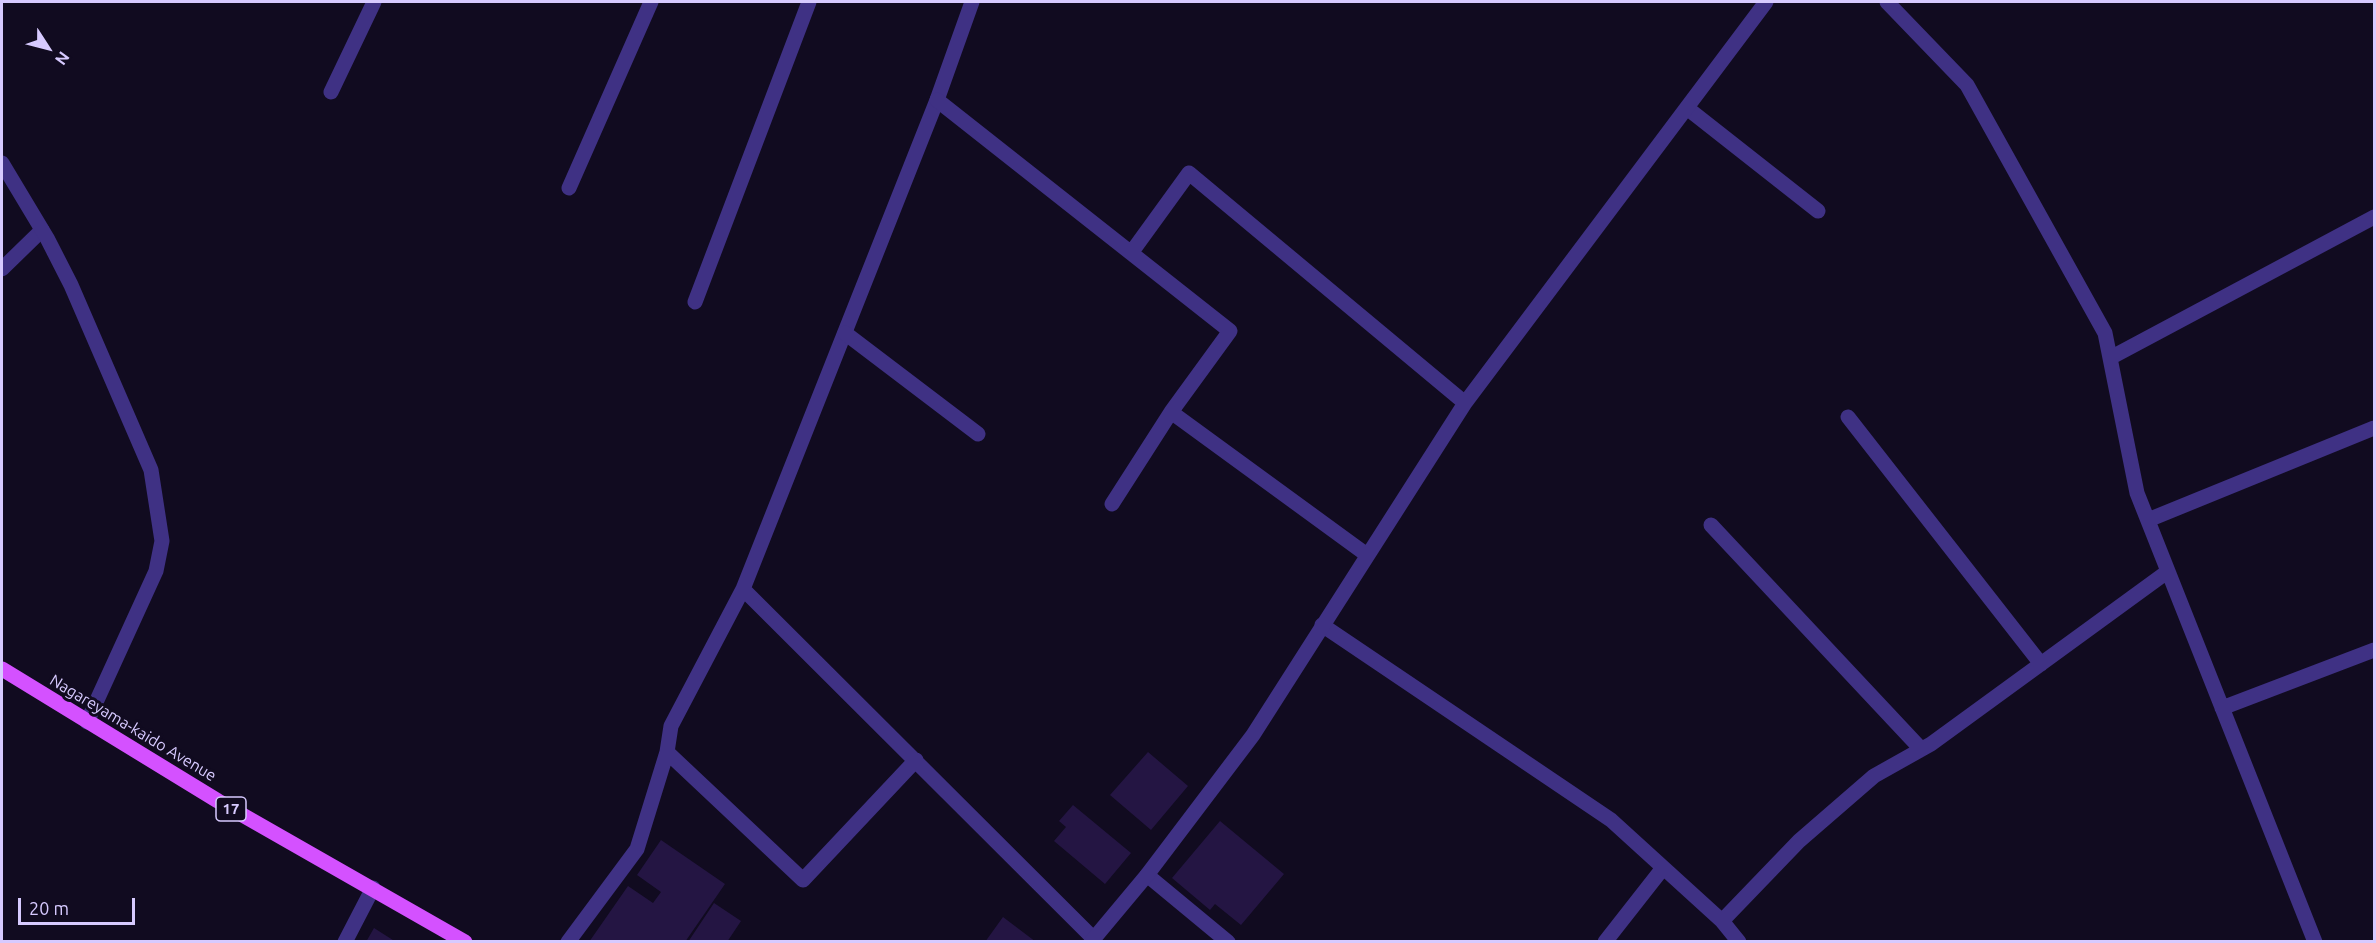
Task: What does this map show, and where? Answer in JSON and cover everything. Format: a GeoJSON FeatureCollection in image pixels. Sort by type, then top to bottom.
{"type":"FeatureCollection","features":[{"type":"Feature","properties":{"kind":"main road","name":"Nagareyama-kaido Avenue"},"geometry":{"type":"LineString","coordinates":[[2,669],[218,801],[465,942]]}},
{"type":"Feature","properties":{"kind":"street"},"geometry":{"type":"LineString","coordinates":[[331,92],[374,2]]}},
{"type":"Feature","properties":{"kind":"street"},"geometry":{"type":"LineString","coordinates":[[569,188],[651,2]]}},
{"type":"Feature","properties":{"kind":"street"},"geometry":{"type":"LineString","coordinates":[[695,302],[809,2]]}},
{"type":"Feature","properties":{"kind":"street"},"geometry":{"type":"LineString","coordinates":[[568,942],[637,849],[667,752],[671,726],[743,589],[937,100],[972,2]]}},
{"type":"Feature","properties":{"kind":"street"},"geometry":{"type":"LineString","coordinates":[[743,589],[916,760],[1092,940],[1147,875],[1253,735],[1465,403],[1767,2]]}},
{"type":"Feature","properties":{"kind":"street"},"geometry":{"type":"LineString","coordinates":[[1887,2],[1967,85],[2105,333],[2138,493],[2167,572],[2315,942]]}},
{"type":"Feature","properties":{"kind":"street"},"geometry":{"type":"LineString","coordinates":[[937,100],[1230,331],[1171,412],[1112,504]]}},
{"type":"Feature","properties":{"kind":"street"},"geometry":{"type":"LineString","coordinates":[[1687,108],[1818,211]]}},
{"type":"Feature","properties":{"kind":"street"},"geometry":{"type":"LineString","coordinates":[[2,163],[42,230],[71,285],[151,470],[162,541],[156,571],[87,722]]}},
{"type":"Feature","properties":{"kind":"street"},"geometry":{"type":"LineString","coordinates":[[1131,253],[1189,173],[1465,403]]}},
{"type":"Feature","properties":{"kind":"street"},"geometry":{"type":"LineString","coordinates":[[2110,358],[2374,217]]}},
{"type":"Feature","properties":{"kind":"street"},"geometry":{"type":"LineString","coordinates":[[2,269],[42,230]]}},
{"type":"Feature","properties":{"kind":"street"},"geometry":{"type":"LineString","coordinates":[[845,333],[978,434]]}},
{"type":"Feature","properties":{"kind":"street"},"geometry":{"type":"LineString","coordinates":[[1171,412],[1367,555]]}},
{"type":"Feature","properties":{"kind":"street"},"geometry":{"type":"LineString","coordinates":[[1848,417],[2041,664]]}},
{"type":"Feature","properties":{"kind":"street"},"geometry":{"type":"LineString","coordinates":[[2148,520],[2374,428]]}},
{"type":"Feature","properties":{"kind":"street"},"geometry":{"type":"LineString","coordinates":[[1711,525],[1921,749]]}},
{"type":"Feature","properties":{"kind":"street"},"geometry":{"type":"LineString","coordinates":[[1722,921],[1799,841],[1874,776],[1921,749],[2167,572]]}},
{"type":"Feature","properties":{"kind":"street"},"geometry":{"type":"LineString","coordinates":[[1322,625],[1611,820],[1722,921],[1739,942]]}},
{"type":"Feature","properties":{"kind":"street"},"geometry":{"type":"LineString","coordinates":[[2222,708],[2374,650]]}},
{"type":"Feature","properties":{"kind":"street"},"geometry":{"type":"LineString","coordinates":[[667,752],[803,880],[916,760]]}},
{"type":"Feature","properties":{"kind":"street"},"geometry":{"type":"LineString","coordinates":[[1605,942],[1663,868]]}},
{"type":"Feature","properties":{"kind":"street"},"geometry":{"type":"LineString","coordinates":[[1147,875],[1228,942]]}},
{"type":"Feature","properties":{"kind":"street"},"geometry":{"type":"LineString","coordinates":[[345,942],[373,888]]}},
{"type":"Feature","properties":{"kind":"building"},"geometry":{"type":"Polygon","coordinates":[[[1148,752],[1188,786],[1151,830],[1110,795],[1148,752]]]}},
{"type":"Feature","properties":{"kind":"building"},"geometry":{"type":"Polygon","coordinates":[[[1073,805],[1131,853],[1105,884],[1054,841],[1066,827],[1059,821],[1073,805]]]}},
{"type":"Feature","properties":{"kind":"building"},"geometry":{"type":"Polygon","coordinates":[[[1220,821],[1284,874],[1241,925],[1215,904],[1210,910],[1172,878],[1220,821]]]}},
{"type":"Feature","properties":{"kind":"building"},"geometry":{"type":"Polygon","coordinates":[[[661,840],[725,884],[685,942],[589,942],[628,886],[653,903],[661,892],[637,875],[661,840]]]}},
{"type":"Feature","properties":{"kind":"building"},"geometry":{"type":"Polygon","coordinates":[[[714,903],[741,921],[727,942],[688,942],[714,903]]]}},
{"type":"Feature","properties":{"kind":"building"},"geometry":{"type":"Polygon","coordinates":[[[1003,917],[1036,942],[985,942],[1003,917]]]}},
{"type":"Feature","properties":{"kind":"building"},"geometry":{"type":"Polygon","coordinates":[[[374,928],[396,942],[366,942],[374,928]]]}}]}
